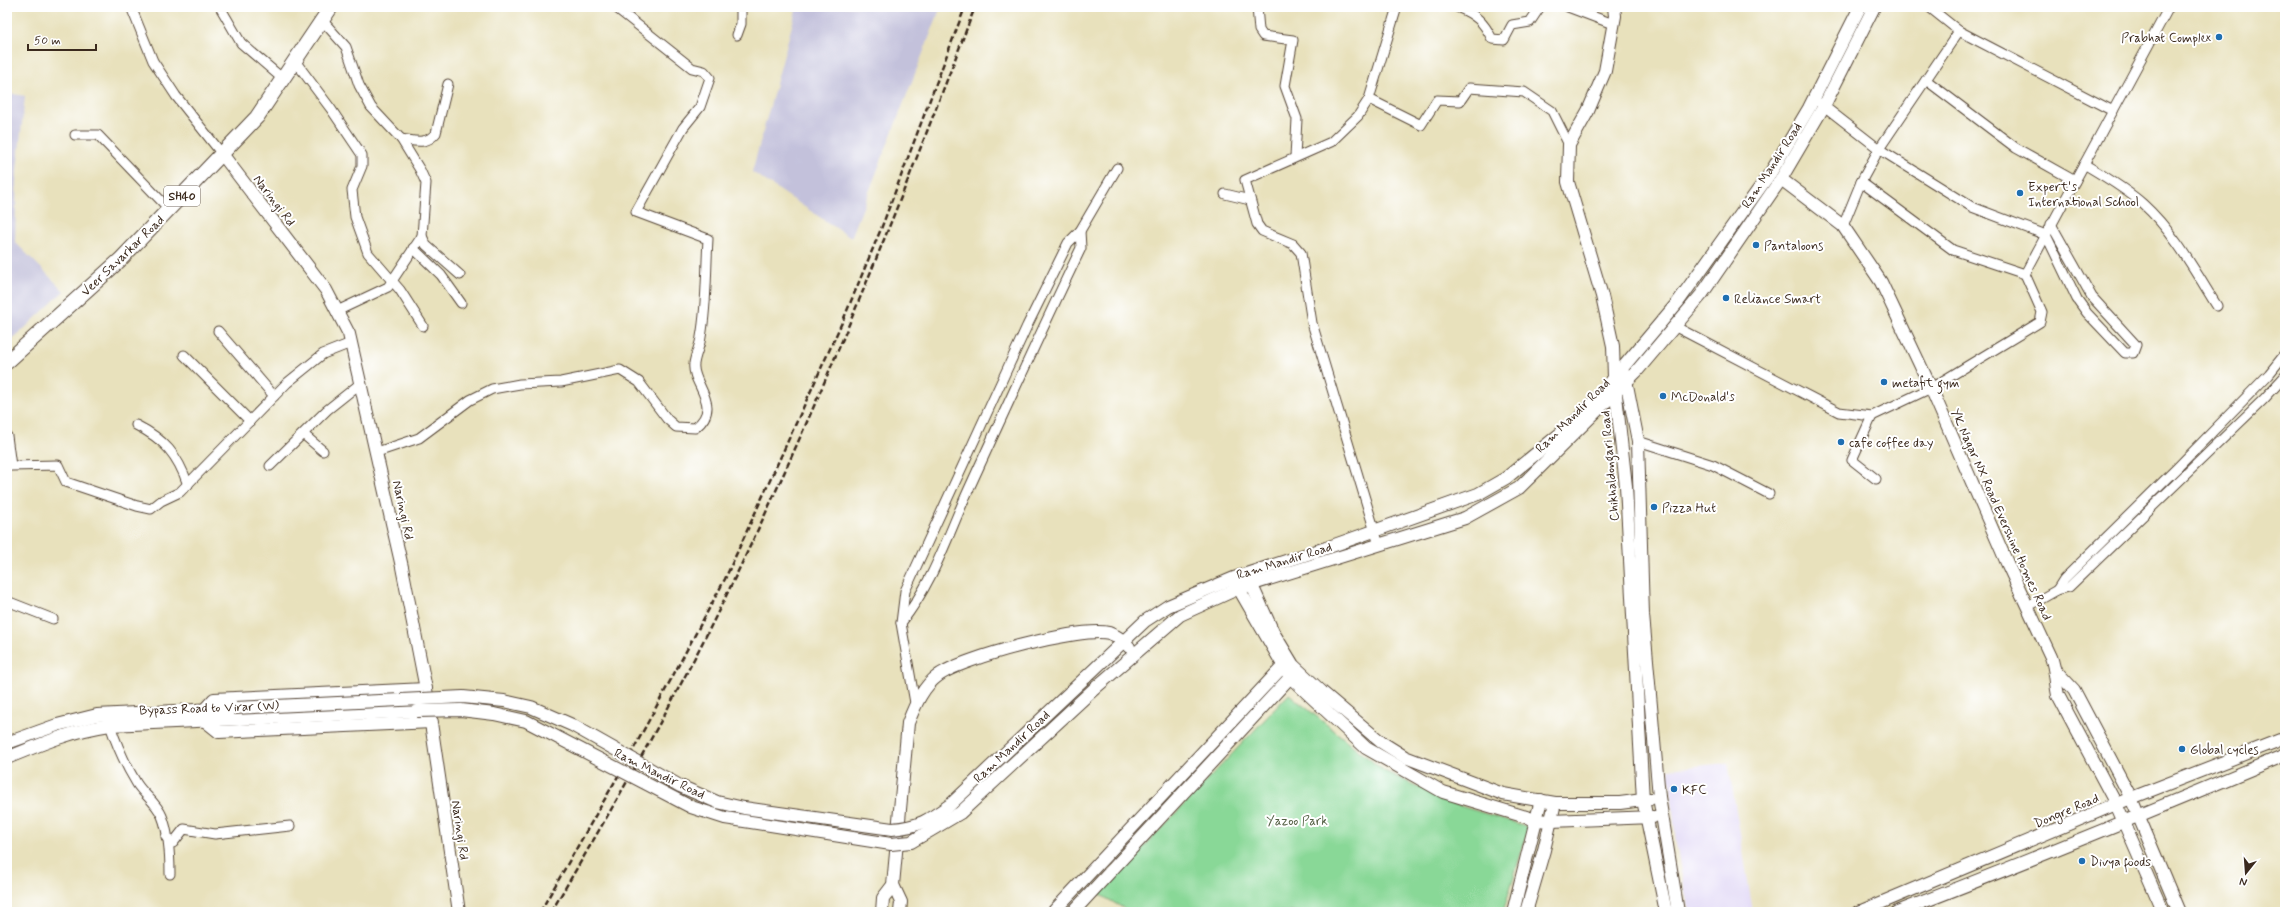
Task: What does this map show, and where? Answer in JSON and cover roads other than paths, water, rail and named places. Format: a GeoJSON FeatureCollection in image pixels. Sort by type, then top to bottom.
{"type":"FeatureCollection","features":[{"type":"Feature","properties":{"kind":"main road","name":"Veer Savarkar Road"},"geometry":{"type":"LineString","coordinates":[[7,362],[120,260],[257,118],[331,7]]}},
{"type":"Feature","properties":{"kind":"street"},"geometry":{"type":"LineString","coordinates":[[131,7],[153,61],[176,96],[222,154]]}},
{"type":"Feature","properties":{"kind":"street"},"geometry":{"type":"LineString","coordinates":[[220,7],[242,43],[283,79]]}},
{"type":"Feature","properties":{"kind":"street"},"geometry":{"type":"LineString","coordinates":[[377,452],[420,438],[470,400],[492,389],[520,384],[561,382],[620,370],[640,382],[667,419],[676,427],[695,428],[702,423],[706,411],[706,396],[693,365],[701,338],[708,239],[636,212],[683,128],[700,107],[710,78],[704,71],[692,68],[615,7]]}},
{"type":"Feature","properties":{"kind":"street"},"geometry":{"type":"LineString","coordinates":[[737,36],[741,24],[741,7]]}},
{"type":"Feature","properties":{"kind":"street"},"geometry":{"type":"LineString","coordinates":[[1257,7],[1259,30],[1263,36],[1293,40],[1285,86],[1297,119],[1295,158]]}},
{"type":"Feature","properties":{"kind":"street"},"geometry":{"type":"LineString","coordinates":[[1379,545],[1312,323],[1301,253],[1293,244],[1262,231],[1257,224],[1245,180],[1331,142],[1358,116],[1369,99],[1397,7]]}},
{"type":"Feature","properties":{"kind":"street"},"geometry":{"type":"LineString","coordinates":[[1457,7],[1472,12],[1484,24],[1492,40],[1504,40],[1512,25],[1530,22],[1540,7]]}},
{"type":"Feature","properties":{"kind":"street"},"geometry":{"type":"LineString","coordinates":[[1568,7],[1613,24]]}},
{"type":"Feature","properties":{"kind":"street"},"geometry":{"type":"LineString","coordinates":[[1613,346],[1602,296],[1568,182],[1569,145],[1588,111],[1605,71],[1613,24],[1614,7]]}},
{"type":"Feature","properties":{"kind":"street"},"geometry":{"type":"LineString","coordinates":[[1286,662],[1249,580],[1375,531],[1478,494],[1506,478],[1582,416],[1678,302],[1772,172],[1814,98],[1860,7]]}},
{"type":"Feature","properties":{"kind":"street","name":"Ram Mandir Road"},"geometry":{"type":"LineString","coordinates":[[417,711],[461,710],[494,714],[526,721],[691,807],[725,818],[891,844],[911,842],[931,832],[960,813],[1094,689],[1180,615],[1236,584],[1379,545],[1465,518],[1519,488],[1651,356],[1674,326],[1702,294],[1781,180],[1824,106],[1874,7]]}},
{"type":"Feature","properties":{"kind":"street"},"geometry":{"type":"LineString","coordinates":[[1929,7],[1959,31],[2113,111]]}},
{"type":"Feature","properties":{"kind":"street"},"geometry":{"type":"LineString","coordinates":[[2025,274],[2168,7]]}},
{"type":"Feature","properties":{"kind":"street"},"geometry":{"type":"LineString","coordinates":[[322,20],[346,47],[359,85],[371,108],[401,139],[426,183],[422,236],[426,245],[460,275]]}},
{"type":"Feature","properties":{"kind":"street"},"geometry":{"type":"LineString","coordinates":[[1843,226],[1861,182],[1879,149],[1959,31]]}},
{"type":"Feature","properties":{"kind":"street"},"geometry":{"type":"LineString","coordinates":[[295,61],[331,109],[362,155],[362,166],[352,190],[355,217],[368,253],[392,280],[423,326]]}},
{"type":"Feature","properties":{"kind":"street"},"geometry":{"type":"LineString","coordinates":[[1926,80],[2016,148],[2075,181]]}},
{"type":"Feature","properties":{"kind":"street"},"geometry":{"type":"LineString","coordinates":[[401,139],[424,142],[432,138],[436,133],[448,84]]}},
{"type":"Feature","properties":{"kind":"street"},"geometry":{"type":"LineString","coordinates":[[1369,99],[1421,125],[1437,100],[1460,101],[1469,88],[1524,92],[1552,111],[1569,145]]}},
{"type":"Feature","properties":{"kind":"street"},"geometry":{"type":"LineString","coordinates":[[1814,98],[1879,149],[1972,206],[2046,235],[2077,299],[2095,323],[2125,353],[2133,353],[2136,345],[2092,297],[2052,224]]}},
{"type":"Feature","properties":{"kind":"street"},"geometry":{"type":"LineString","coordinates":[[75,135],[98,135],[169,209]]}},
{"type":"Feature","properties":{"kind":"street","name":"Naringi Rd"},"geometry":{"type":"LineString","coordinates":[[222,154],[326,290],[349,334],[377,452],[426,689],[459,912]]}},
{"type":"Feature","properties":{"kind":"street"},"geometry":{"type":"LineString","coordinates":[[2084,164],[2113,181],[2143,204],[2167,231],[2217,306]]}},
{"type":"Feature","properties":{"kind":"street"},"geometry":{"type":"LineString","coordinates":[[916,703],[901,622],[905,591],[996,393],[1068,243],[1080,231],[1117,168]]}},
{"type":"Feature","properties":{"kind":"street","name":"YK Nagar NX Road Evershine Homes Road"},"geometry":{"type":"LineString","coordinates":[[1781,180],[1843,226],[1881,282],[1931,388],[2026,607],[2056,671],[2074,690],[2131,798],[2179,912]]}},
{"type":"Feature","properties":{"kind":"street"},"geometry":{"type":"LineString","coordinates":[[1674,326],[1839,412],[1852,415],[1872,416],[1931,388],[2040,322],[2042,312],[2025,274],[1953,250],[1861,182]]}},
{"type":"Feature","properties":{"kind":"street"},"geometry":{"type":"LineString","coordinates":[[1225,194],[1250,200]]}},
{"type":"Feature","properties":{"kind":"street"},"geometry":{"type":"LineString","coordinates":[[901,622],[920,598],[927,585],[1010,398],[1081,248],[1080,231]]}},
{"type":"Feature","properties":{"kind":"street"},"geometry":{"type":"LineString","coordinates":[[337,312],[388,287],[422,236]]}},
{"type":"Feature","properties":{"kind":"street"},"geometry":{"type":"LineString","coordinates":[[413,248],[441,275],[461,303]]}},
{"type":"Feature","properties":{"kind":"street"},"geometry":{"type":"LineString","coordinates":[[2108,336],[2118,325]]}},
{"type":"Feature","properties":{"kind":"street"},"geometry":{"type":"LineString","coordinates":[[218,331],[274,396]]}},
{"type":"Feature","properties":{"kind":"street"},"geometry":{"type":"LineString","coordinates":[[7,436],[11,466],[58,465],[64,481],[137,506],[151,509],[180,492],[188,485],[287,383],[322,354],[351,343]]}},
{"type":"Feature","properties":{"kind":"street","name":"Chikhaldongari Road"},"geometry":{"type":"LineString","coordinates":[[1613,346],[1623,367],[1638,441],[1643,615],[1659,798],[1678,912]]}},
{"type":"Feature","properties":{"kind":"street","name":"Chikhaldongari Road"},"geometry":{"type":"LineString","coordinates":[[1613,346],[1614,377],[1627,501],[1643,800],[1666,912]]}},
{"type":"Feature","properties":{"kind":"street"},"geometry":{"type":"LineString","coordinates":[[2026,607],[2057,590],[2069,586],[2218,426],[2269,374],[2285,354]]}},
{"type":"Feature","properties":{"kind":"street"},"geometry":{"type":"LineString","coordinates":[[184,355],[250,420]]}},
{"type":"Feature","properties":{"kind":"street"},"geometry":{"type":"LineString","coordinates":[[2118,532],[2226,436],[2285,376]]}},
{"type":"Feature","properties":{"kind":"street"},"geometry":{"type":"LineString","coordinates":[[270,466],[327,410],[361,383]]}},
{"type":"Feature","properties":{"kind":"street"},"geometry":{"type":"LineString","coordinates":[[996,393],[1010,398]]}},
{"type":"Feature","properties":{"kind":"street"},"geometry":{"type":"LineString","coordinates":[[1872,416],[1852,460],[1876,479]]}},
{"type":"Feature","properties":{"kind":"street"},"geometry":{"type":"LineString","coordinates":[[136,425],[158,438],[175,456],[188,485]]}},
{"type":"Feature","properties":{"kind":"street"},"geometry":{"type":"LineString","coordinates":[[2218,426],[2226,436]]}},
{"type":"Feature","properties":{"kind":"street"},"geometry":{"type":"LineString","coordinates":[[303,434],[323,451]]}},
{"type":"Feature","properties":{"kind":"street"},"geometry":{"type":"LineString","coordinates":[[1638,441],[1713,465],[1769,494]]}},
{"type":"Feature","properties":{"kind":"street"},"geometry":{"type":"LineString","coordinates":[[7,743],[57,725],[97,715],[235,714],[463,697],[504,701],[531,707],[572,724],[680,786],[717,802],[744,808],[892,829],[912,827],[929,820],[950,805],[1145,621],[1168,606],[1236,584],[1294,673],[1373,752],[1443,792],[1536,820],[1551,821],[1646,818],[1663,816]]}},
{"type":"Feature","properties":{"kind":"street"},"geometry":{"type":"LineString","coordinates":[[7,601],[53,619]]}},
{"type":"Feature","properties":{"kind":"street"},"geometry":{"type":"LineString","coordinates":[[900,912],[901,902],[893,885],[908,723],[916,703],[939,675],[953,667],[994,654],[1061,636],[1088,632],[1108,633],[1124,641],[1134,654]]}},
{"type":"Feature","properties":{"kind":"street"},"geometry":{"type":"LineString","coordinates":[[1053,912],[1286,662]]}},
{"type":"Feature","properties":{"kind":"street","name":"YK Nagar NX Road Evershine Homes Road"},"geometry":{"type":"LineString","coordinates":[[2056,671],[2055,682],[2058,695],[2116,804],[2163,912]]}},
{"type":"Feature","properties":{"kind":"street"},"geometry":{"type":"LineString","coordinates":[[1294,673],[1381,742],[1405,757],[1502,794],[1554,803],[1620,803],[1659,798]]}},
{"type":"Feature","properties":{"kind":"street"},"geometry":{"type":"LineString","coordinates":[[1073,912],[1294,673]]}},
{"type":"Feature","properties":{"kind":"street"},"geometry":{"type":"LineString","coordinates":[[204,715],[214,699],[426,689]]}},
{"type":"Feature","properties":{"kind":"street","name":"Bypass Road to Virar (W)"},"geometry":{"type":"LineString","coordinates":[[235,714],[417,711]]}},
{"type":"Feature","properties":{"kind":"street"},"geometry":{"type":"LineString","coordinates":[[204,715],[219,732],[432,722]]}},
{"type":"Feature","properties":{"kind":"street","name":"Bypass Road to Virar (W)"},"geometry":{"type":"LineString","coordinates":[[7,758],[56,738],[90,728],[204,715]]}},
{"type":"Feature","properties":{"kind":"street"},"geometry":{"type":"LineString","coordinates":[[110,725],[127,766],[138,786],[154,802],[162,817],[170,874]]}},
{"type":"Feature","properties":{"kind":"street","name":"Dongre Road"},"geometry":{"type":"LineString","coordinates":[[1859,912],[2116,804],[2285,738]]}},
{"type":"Feature","properties":{"kind":"street"},"geometry":{"type":"LineString","coordinates":[[1897,912],[2051,850],[2139,817],[2285,754]]}},
{"type":"Feature","properties":{"kind":"street"},"geometry":{"type":"LineString","coordinates":[[1513,912],[1541,800]]}},
{"type":"Feature","properties":{"kind":"street"},"geometry":{"type":"LineString","coordinates":[[1526,912],[1551,821],[1554,803]]}},
{"type":"Feature","properties":{"kind":"street"},"geometry":{"type":"LineString","coordinates":[[166,837],[173,843],[184,830],[215,834],[290,826]]}},
{"type":"Feature","properties":{"kind":"street"},"geometry":{"type":"LineString","coordinates":[[882,912],[883,898],[893,885]]}},
{"type":"Feature","properties":{"kind":"railway"},"geometry":{"type":"LineString","coordinates":[[540,912],[633,750],[725,579],[844,318],[881,229],[965,7]]}},
{"type":"Feature","properties":{"kind":"railway"},"geometry":{"type":"LineString","coordinates":[[551,912],[661,721],[722,604],[757,531],[856,308],[975,7]]}},
{"type":"Feature","properties":{"kind":"place","name":"Prabhat Complex"},"geometry":{"type":"Point","coordinates":[2219,37]}},
{"type":"Feature","properties":{"kind":"place","name":"Expert's International School"},"geometry":{"type":"Point","coordinates":[2020,193]}},
{"type":"Feature","properties":{"kind":"place","name":"Pantaloons"},"geometry":{"type":"Point","coordinates":[1756,245]}},
{"type":"Feature","properties":{"kind":"place","name":"Reliance Smart"},"geometry":{"type":"Point","coordinates":[1726,298]}},
{"type":"Feature","properties":{"kind":"place","name":"metafit gym"},"geometry":{"type":"Point","coordinates":[1884,382]}},
{"type":"Feature","properties":{"kind":"place","name":"McDonald's"},"geometry":{"type":"Point","coordinates":[1663,396]}},
{"type":"Feature","properties":{"kind":"place","name":"cafe coffee day"},"geometry":{"type":"Point","coordinates":[1841,442]}},
{"type":"Feature","properties":{"kind":"place","name":"Pizza Hut"},"geometry":{"type":"Point","coordinates":[1654,507]}},
{"type":"Feature","properties":{"kind":"place","name":"Global cycles"},"geometry":{"type":"Point","coordinates":[2182,749]}},
{"type":"Feature","properties":{"kind":"place","name":"KFC"},"geometry":{"type":"Point","coordinates":[1674,789]}},
{"type":"Feature","properties":{"kind":"place","name":"Divya foods"},"geometry":{"type":"Point","coordinates":[2082,861]}},
{"type":"Feature","properties":{"kind":"park label","name":"Yazoo Park"},"geometry":{"type":"Point","coordinates":[1297,820]}}]}
